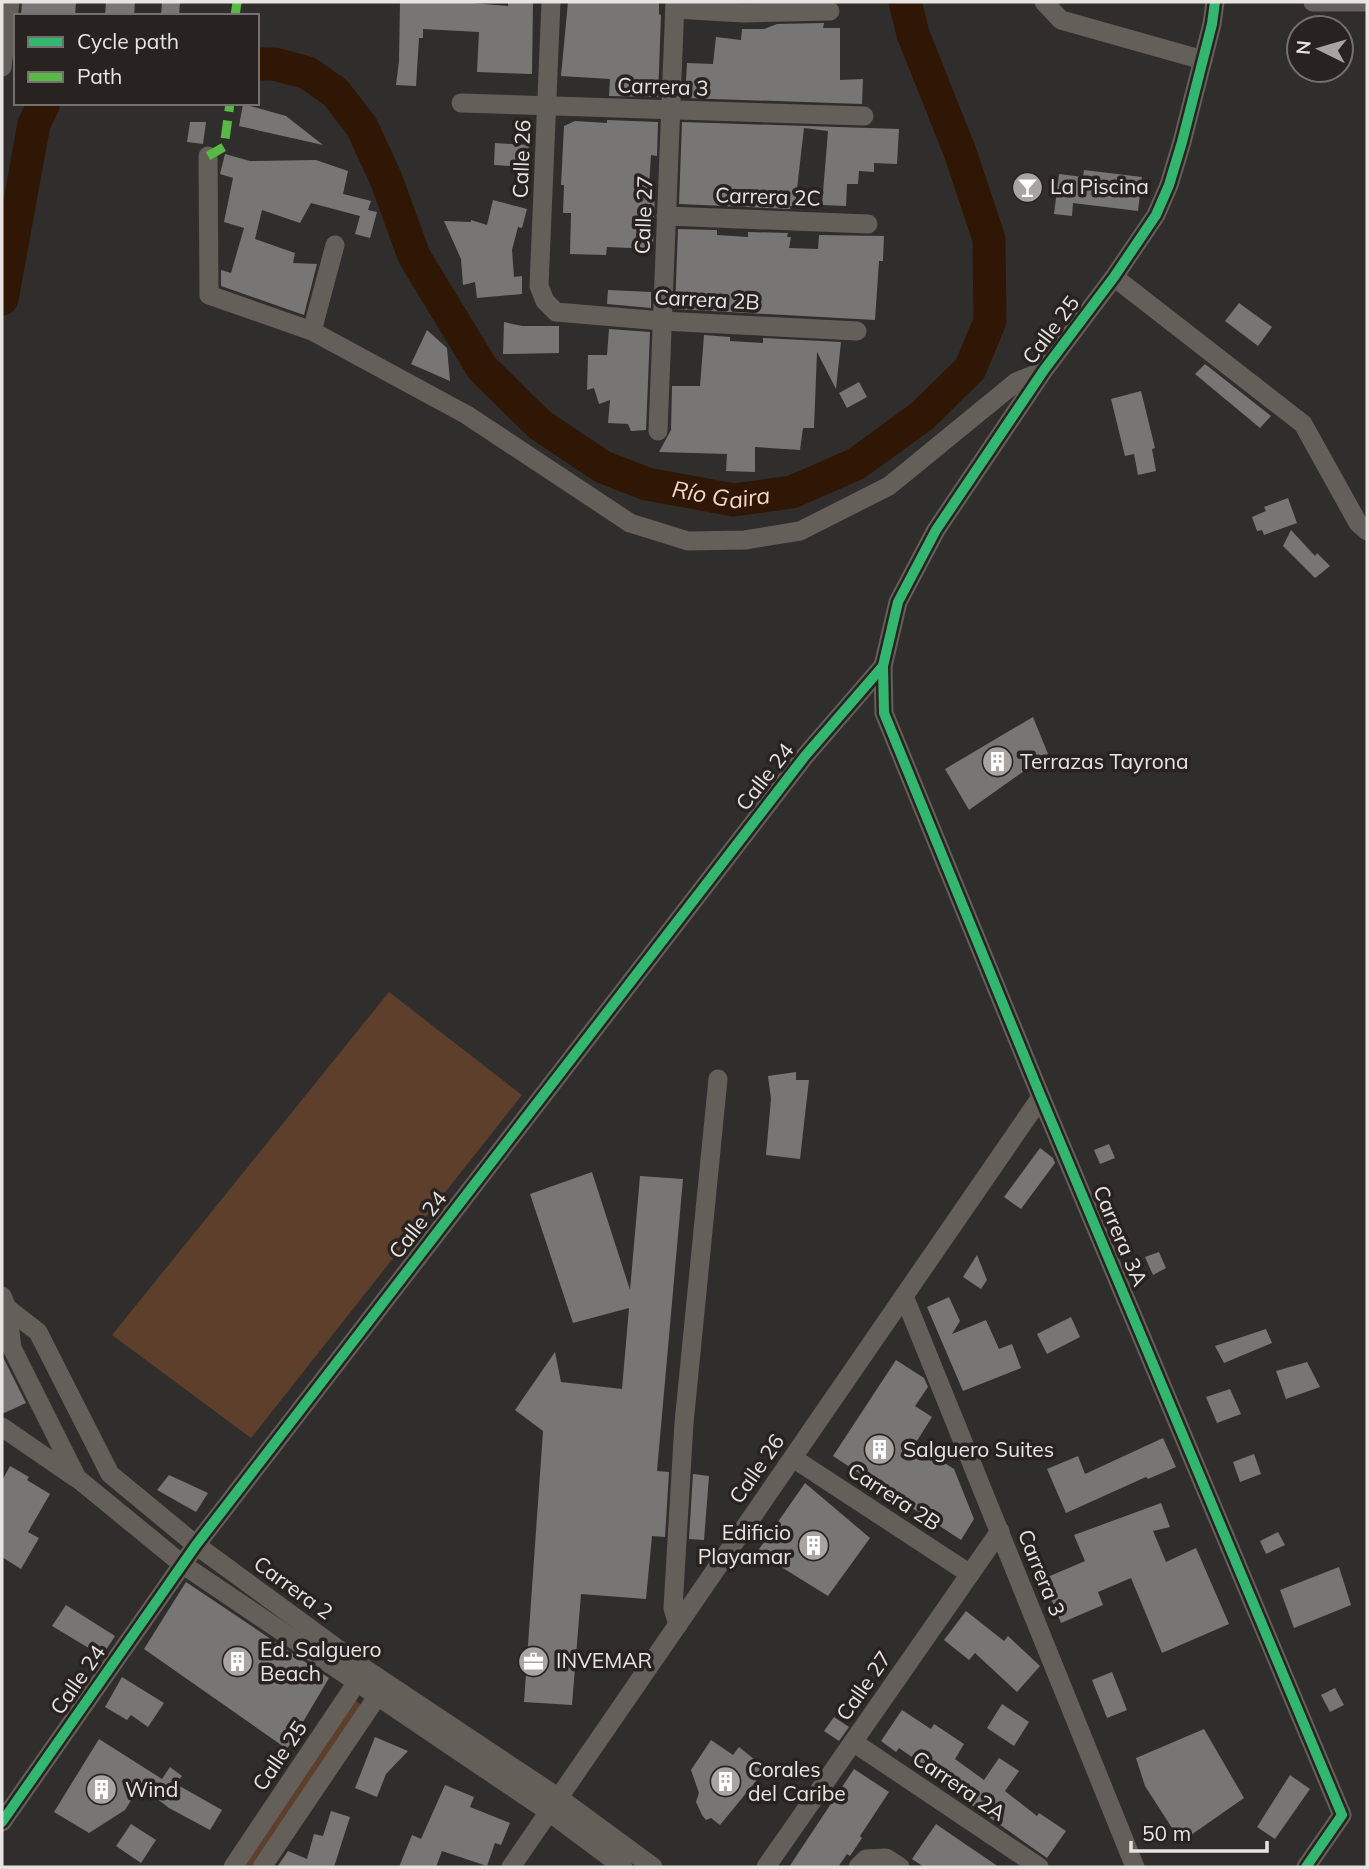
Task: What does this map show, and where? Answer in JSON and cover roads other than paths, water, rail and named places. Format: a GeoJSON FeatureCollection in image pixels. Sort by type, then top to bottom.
{"type":"FeatureCollection","features":[{"type":"Feature","properties":{"kind":"street"},"geometry":{"type":"LineString","coordinates":[[2,67],[10,2]]}},
{"type":"Feature","properties":{"kind":"street","name":"Calle 26"},"geometry":{"type":"LineString","coordinates":[[551,2],[539,286],[545,301],[555,312]]}},
{"type":"Feature","properties":{"kind":"street"},"geometry":{"type":"LineString","coordinates":[[1044,2],[1061,20],[1203,60]]}},
{"type":"Feature","properties":{"kind":"street","name":"Calle 25"},"geometry":{"type":"LineString","coordinates":[[883,666],[898,602],[936,530],[1044,370],[1114,277],[1156,215],[1169,185],[1203,60],[1215,2]]}},
{"type":"Feature","properties":{"kind":"street"},"geometry":{"type":"LineString","coordinates":[[1313,2],[1364,2]]}},
{"type":"Feature","properties":{"kind":"street"},"geometry":{"type":"LineString","coordinates":[[675,5],[743,13],[830,11]]}},
{"type":"Feature","properties":{"kind":"street","name":"Calle 27"},"geometry":{"type":"LineString","coordinates":[[658,431],[675,5]]}},
{"type":"Feature","properties":{"kind":"street","name":"Carrera 3"},"geometry":{"type":"LineString","coordinates":[[460,103],[864,116]]}},
{"type":"Feature","properties":{"kind":"street"},"geometry":{"type":"LineString","coordinates":[[208,156],[209,295],[312,331],[467,415],[630,523],[688,541],[745,540],[800,531],[889,486],[1016,383],[1044,370]]}},
{"type":"Feature","properties":{"kind":"street","name":"Carrera 2C"},"geometry":{"type":"LineString","coordinates":[[666,216],[868,224]]}},
{"type":"Feature","properties":{"kind":"street"},"geometry":{"type":"LineString","coordinates":[[312,331],[335,245]]}},
{"type":"Feature","properties":{"kind":"street"},"geometry":{"type":"LineString","coordinates":[[1114,277],[1303,424],[1357,523],[1367,531]]}},
{"type":"Feature","properties":{"kind":"street","name":"Carrera 2B"},"geometry":{"type":"LineString","coordinates":[[555,312],[662,321],[857,331]]}},
{"type":"Feature","properties":{"kind":"street","name":"Carrera 3A"},"geometry":{"type":"LineString","coordinates":[[883,666],[884,713],[1041,1097],[1342,1815],[1306,1867]]}},
{"type":"Feature","properties":{"kind":"street","name":"Calle 24"},"geometry":{"type":"LineString","coordinates":[[2,1822],[196,1545],[796,767],[883,666]]}},
{"type":"Feature","properties":{"kind":"street"},"geometry":{"type":"LineString","coordinates":[[678,1625],[673,1608],[684,1423],[718,1079]]}},
{"type":"Feature","properties":{"kind":"street","name":"Calle 26"},"geometry":{"type":"LineString","coordinates":[[511,1867],[1041,1097]]}},
{"type":"Feature","properties":{"kind":"street","name":"Carrera 3"},"geometry":{"type":"LineString","coordinates":[[904,1296],[1135,1867]]}},
{"type":"Feature","properties":{"kind":"street","name":"Carrera 2"},"geometry":{"type":"LineString","coordinates":[[4,1307],[38,1332],[110,1474],[361,1676]]}},
{"type":"Feature","properties":{"kind":"street","name":"Carrera 2"},"geometry":{"type":"LineString","coordinates":[[4,1307],[12,1348],[77,1478],[182,1564],[361,1676],[554,1805],[653,1867]]}},
{"type":"Feature","properties":{"kind":"street"},"geometry":{"type":"LineString","coordinates":[[5,1436],[77,1478],[110,1474]]}},
{"type":"Feature","properties":{"kind":"street","name":"Carrera 2B"},"geometry":{"type":"LineString","coordinates":[[793,1458],[970,1574]]}},
{"type":"Feature","properties":{"kind":"street","name":"Calle 27"},"geometry":{"type":"LineString","coordinates":[[766,1867],[1000,1531]]}},
{"type":"Feature","properties":{"kind":"street","name":"Calle 25"},"geometry":{"type":"LineString","coordinates":[[233,1867],[361,1676]]}},
{"type":"Feature","properties":{"kind":"street"},"geometry":{"type":"LineString","coordinates":[[262,1867],[382,1690]]}},
{"type":"Feature","properties":{"kind":"street","name":"Carrera 2A"},"geometry":{"type":"LineString","coordinates":[[853,1742],[1038,1867]]}},
{"type":"Feature","properties":{"kind":"street","name":"Carrera 2"},"geometry":{"type":"LineString","coordinates":[[554,1805],[623,1867]]}},
{"type":"Feature","properties":{"kind":"street"},"geometry":{"type":"LineString","coordinates":[[859,1867],[866,1859],[886,1858],[900,1867]]}},
{"type":"Feature","properties":{"kind":"waterway","name":"Río Gaira"},"geometry":{"type":"LineString","coordinates":[[259,64],[274,64],[308,73],[336,93],[362,127],[386,179],[414,256],[482,368],[540,425],[603,467],[647,484],[734,500],[792,492],[856,464],[922,416],[970,369],[990,321],[989,239],[960,152],[913,34],[905,2]]}},
{"type":"Feature","properties":{"kind":"waterway","name":"Río Gaira"},"geometry":{"type":"LineString","coordinates":[[2,299],[34,124],[43,105]]}},
{"type":"Feature","properties":{"kind":"place","name":"La Piscina"},"geometry":{"type":"Point","coordinates":[1027,187]}},
{"type":"Feature","properties":{"kind":"place","name":"Terrazas Tayrona"},"geometry":{"type":"Point","coordinates":[997,762]}},
{"type":"Feature","properties":{"kind":"place","name":"Salguero Suites"},"geometry":{"type":"Point","coordinates":[880,1450]}},
{"type":"Feature","properties":{"kind":"place","name":"Edificio Playamar"},"geometry":{"type":"Point","coordinates":[814,1545]}},
{"type":"Feature","properties":{"kind":"place","name":"INVEMAR"},"geometry":{"type":"Point","coordinates":[533,1661]}},
{"type":"Feature","properties":{"kind":"place","name":"Ed. Salguero Beach"},"geometry":{"type":"Point","coordinates":[237,1662]}},
{"type":"Feature","properties":{"kind":"place","name":"Corales del Caribe"},"geometry":{"type":"Point","coordinates":[725,1782]}},
{"type":"Feature","properties":{"kind":"place","name":"Wind"},"geometry":{"type":"Point","coordinates":[102,1790]}}]}
